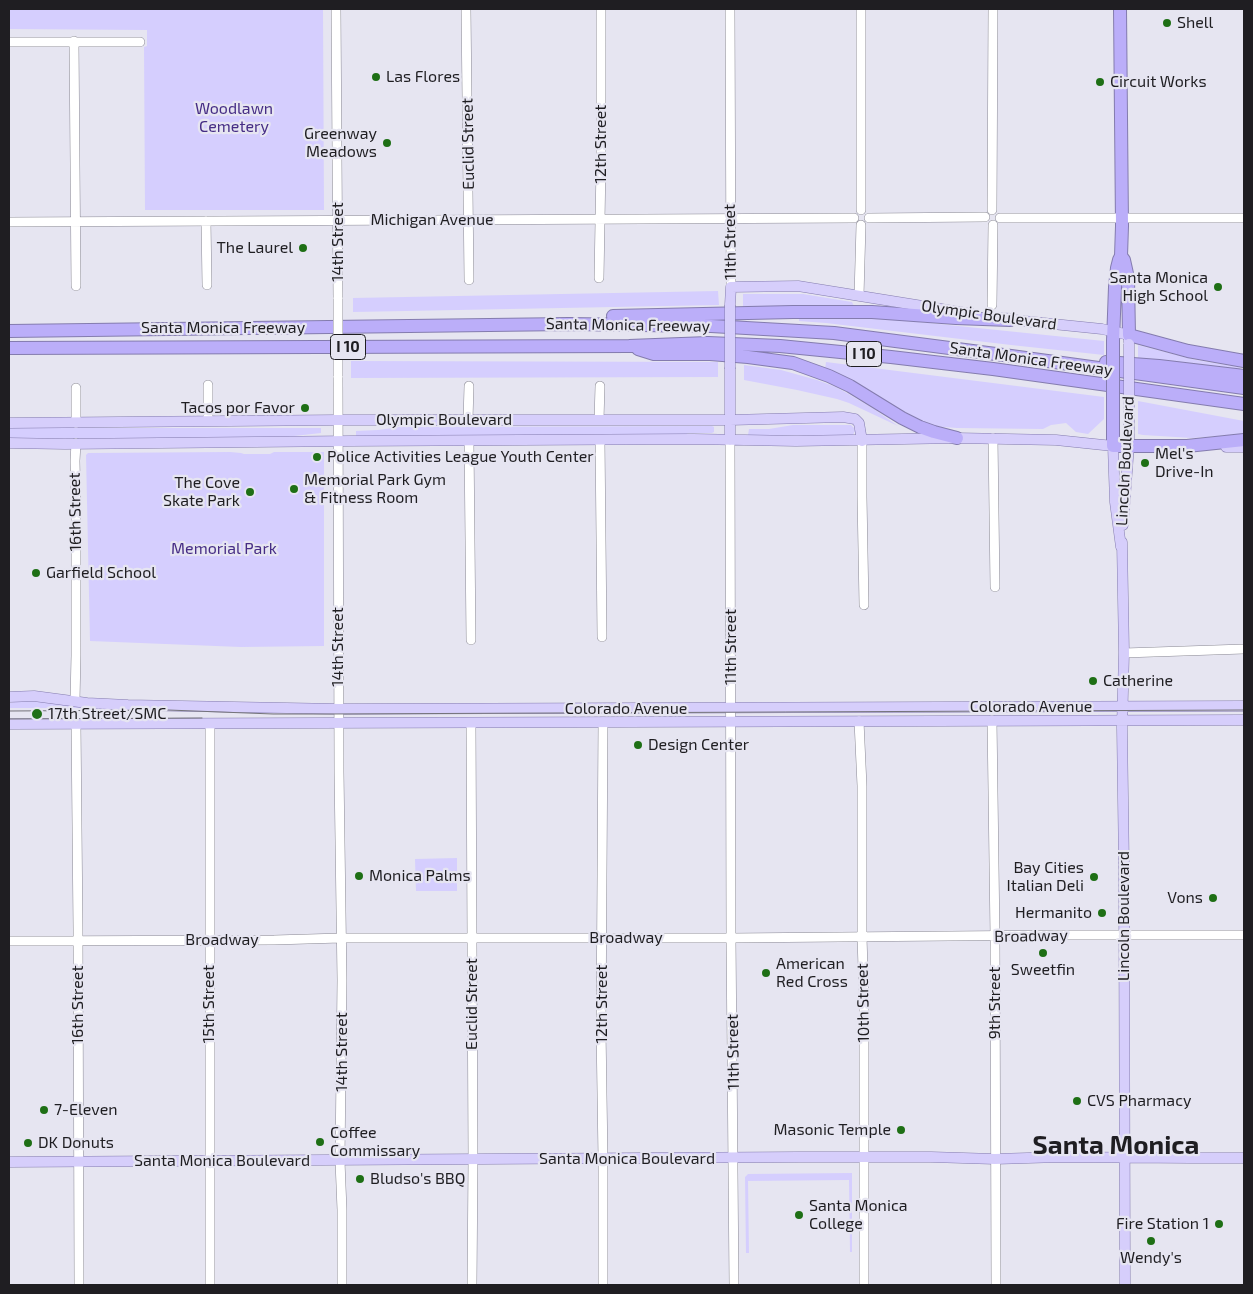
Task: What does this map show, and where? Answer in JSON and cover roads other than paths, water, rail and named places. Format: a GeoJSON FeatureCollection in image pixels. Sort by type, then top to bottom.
{"type":"FeatureCollection","features":[{"type":"Feature","properties":{"kind":"highway","name":"Lincoln Boulevard"},"geometry":{"type":"LineString","coordinates":[[1113,446],[1113,336],[1116,274],[1121,256],[1122,217],[1120,9]]}},
{"type":"Feature","properties":{"kind":"highway","name":"Lincoln Boulevard"},"geometry":{"type":"LineString","coordinates":[[1121,256],[1124,260],[1128,278],[1129,340]]}},
{"type":"Feature","properties":{"kind":"highway"},"geometry":{"type":"LineString","coordinates":[[569,324],[609,316],[793,312],[872,312],[1010,320]]}},
{"type":"Feature","properties":{"kind":"highway"},"geometry":{"type":"LineString","coordinates":[[9,323],[63,323],[88,329]]}},
{"type":"Feature","properties":{"kind":"highway","name":"Santa Monica Freeway"},"geometry":{"type":"LineString","coordinates":[[9,331],[569,324],[711,326],[834,333],[1244,388]]}},
{"type":"Feature","properties":{"kind":"highway","name":"Olympic Boulevard"},"geometry":{"type":"LineString","coordinates":[[1129,340],[1244,361]]}},
{"type":"Feature","properties":{"kind":"highway","name":"Santa Monica Freeway"},"geometry":{"type":"LineString","coordinates":[[9,348],[629,346],[708,343],[780,346],[993,369],[1244,404]]}},
{"type":"Feature","properties":{"kind":"highway"},"geometry":{"type":"LineString","coordinates":[[629,346],[654,354],[748,356],[793,363],[850,386],[920,427],[957,438]]}},
{"type":"Feature","properties":{"kind":"highway"},"geometry":{"type":"LineString","coordinates":[[9,355],[67,349]]}},
{"type":"Feature","properties":{"kind":"highway"},"geometry":{"type":"LineString","coordinates":[[1012,356],[1141,364],[1244,376]]}},
{"type":"Feature","properties":{"kind":"highway"},"geometry":{"type":"LineString","coordinates":[[1202,398],[1244,413]]}},
{"type":"Feature","properties":{"kind":"highway"},"geometry":{"type":"LineString","coordinates":[[1187,446],[1244,440]]}},
{"type":"Feature","properties":{"kind":"highway","name":"Olympic Boulevard"},"geometry":{"type":"LineString","coordinates":[[1113,446],[1187,446]]}},
{"type":"Feature","properties":{"kind":"main road","name":"Olympic Boulevard"},"geometry":{"type":"LineString","coordinates":[[731,287],[798,286],[1010,320],[1102,329],[1113,336],[1129,340]]}},
{"type":"Feature","properties":{"kind":"main road","name":"11th Street"},"geometry":{"type":"LineString","coordinates":[[730,440],[731,287]]}},
{"type":"Feature","properties":{"kind":"main road","name":"Lincoln Boulevard"},"geometry":{"type":"LineString","coordinates":[[1121,547],[1129,445],[1129,340]]}},
{"type":"Feature","properties":{"kind":"main road","name":"Olympic Boulevard"},"geometry":{"type":"LineString","coordinates":[[9,423],[338,420],[730,420],[843,417],[859,423],[862,440]]}},
{"type":"Feature","properties":{"kind":"main road","name":"Olympic Boulevard"},"geometry":{"type":"LineString","coordinates":[[9,443],[796,441],[993,438],[1056,440],[1113,446]]}},
{"type":"Feature","properties":{"kind":"main road","name":"Lincoln Boulevard"},"geometry":{"type":"LineString","coordinates":[[1113,446],[1115,502],[1121,547],[1124,653],[1125,1285]]}},
{"type":"Feature","properties":{"kind":"main road","name":"Olympic Boulevard"},"geometry":{"type":"LineString","coordinates":[[1187,446],[1214,448],[1244,447]]}},
{"type":"Feature","properties":{"kind":"main road","name":"Colorado Avenue"},"geometry":{"type":"LineString","coordinates":[[9,697],[34,696],[87,703],[128,705],[339,709],[1244,706]]}},
{"type":"Feature","properties":{"kind":"main road","name":"Colorado Avenue"},"geometry":{"type":"LineString","coordinates":[[9,724],[1244,720]]}},
{"type":"Feature","properties":{"kind":"main road","name":"Santa Monica Boulevard"},"geometry":{"type":"LineString","coordinates":[[9,1162],[864,1157],[995,1159],[1060,1157],[1244,1158]]}},
{"type":"Feature","properties":{"kind":"street","name":"14th Street"},"geometry":{"type":"LineString","coordinates":[[336,9],[342,1285]]}},
{"type":"Feature","properties":{"kind":"street","name":"Euclid Street"},"geometry":{"type":"LineString","coordinates":[[466,9],[469,280]]}},
{"type":"Feature","properties":{"kind":"street","name":"12th Street"},"geometry":{"type":"LineString","coordinates":[[599,278],[601,9]]}},
{"type":"Feature","properties":{"kind":"street","name":"11th Street"},"geometry":{"type":"LineString","coordinates":[[730,9],[731,287]]}},
{"type":"Feature","properties":{"kind":"street"},"geometry":{"type":"LineString","coordinates":[[861,9],[861,210]]}},
{"type":"Feature","properties":{"kind":"street"},"geometry":{"type":"LineString","coordinates":[[992,210],[993,9]]}},
{"type":"Feature","properties":{"kind":"street"},"geometry":{"type":"LineString","coordinates":[[74,41],[76,286]]}},
{"type":"Feature","properties":{"kind":"street"},"geometry":{"type":"LineString","coordinates":[[9,42],[140,42]]}},
{"type":"Feature","properties":{"kind":"street"},"geometry":{"type":"LineString","coordinates":[[861,210],[866,212],[870,218]]}},
{"type":"Feature","properties":{"kind":"street"},"geometry":{"type":"LineString","coordinates":[[859,296],[858,222],[856,213],[861,210]]}},
{"type":"Feature","properties":{"kind":"street"},"geometry":{"type":"LineString","coordinates":[[992,210],[986,213],[985,217],[986,222],[992,225]]}},
{"type":"Feature","properties":{"kind":"street"},"geometry":{"type":"LineString","coordinates":[[992,210],[997,212],[1000,218]]}},
{"type":"Feature","properties":{"kind":"street"},"geometry":{"type":"LineString","coordinates":[[870,218],[985,217]]}},
{"type":"Feature","properties":{"kind":"street","name":"Michigan Avenue"},"geometry":{"type":"LineString","coordinates":[[9,222],[730,218],[858,222]]}},
{"type":"Feature","properties":{"kind":"street"},"geometry":{"type":"LineString","coordinates":[[858,222],[866,224],[870,218]]}},
{"type":"Feature","properties":{"kind":"street"},"geometry":{"type":"LineString","coordinates":[[1000,218],[1244,218]]}},
{"type":"Feature","properties":{"kind":"street"},"geometry":{"type":"LineString","coordinates":[[992,225],[998,222],[1000,218]]}},
{"type":"Feature","properties":{"kind":"street"},"geometry":{"type":"LineString","coordinates":[[206,221],[207,285]]}},
{"type":"Feature","properties":{"kind":"street"},"geometry":{"type":"LineString","coordinates":[[992,225],[992,305]]}},
{"type":"Feature","properties":{"kind":"street"},"geometry":{"type":"LineString","coordinates":[[208,385],[208,421]]}},
{"type":"Feature","properties":{"kind":"street"},"geometry":{"type":"LineString","coordinates":[[468,420],[469,386]]}},
{"type":"Feature","properties":{"kind":"street"},"geometry":{"type":"LineString","coordinates":[[599,420],[600,386]]}},
{"type":"Feature","properties":{"kind":"street"},"geometry":{"type":"LineString","coordinates":[[76,388],[76,423]]}},
{"type":"Feature","properties":{"kind":"street"},"geometry":{"type":"LineString","coordinates":[[993,438],[996,587]]}},
{"type":"Feature","properties":{"kind":"street"},"geometry":{"type":"LineString","coordinates":[[600,440],[602,637]]}},
{"type":"Feature","properties":{"kind":"street","name":"11th Street"},"geometry":{"type":"LineString","coordinates":[[730,440],[734,1285]]}},
{"type":"Feature","properties":{"kind":"street"},"geometry":{"type":"LineString","coordinates":[[862,440],[864,605]]}},
{"type":"Feature","properties":{"kind":"street"},"geometry":{"type":"LineString","coordinates":[[469,441],[471,640]]}},
{"type":"Feature","properties":{"kind":"street","name":"16th Street"},"geometry":{"type":"LineString","coordinates":[[75,701],[76,443]]}},
{"type":"Feature","properties":{"kind":"street"},"geometry":{"type":"LineString","coordinates":[[1124,653],[1244,650]]}},
{"type":"Feature","properties":{"kind":"street","name":"9th Street"},"geometry":{"type":"LineString","coordinates":[[992,720],[996,1285]]}},
{"type":"Feature","properties":{"kind":"street","name":"10th Street"},"geometry":{"type":"LineString","coordinates":[[859,721],[862,786],[864,999],[864,1285]]}},
{"type":"Feature","properties":{"kind":"street","name":"12th Street"},"geometry":{"type":"LineString","coordinates":[[603,722],[603,1285]]}},
{"type":"Feature","properties":{"kind":"street","name":"Euclid Street"},"geometry":{"type":"LineString","coordinates":[[471,723],[472,1285]]}},
{"type":"Feature","properties":{"kind":"street","name":"16th Street"},"geometry":{"type":"LineString","coordinates":[[76,724],[79,1285]]}},
{"type":"Feature","properties":{"kind":"street","name":"15th Street"},"geometry":{"type":"LineString","coordinates":[[210,724],[210,1285]]}},
{"type":"Feature","properties":{"kind":"street","name":"Broadway"},"geometry":{"type":"LineString","coordinates":[[9,941],[1244,935]]}},
{"type":"Feature","properties":{"kind":"tram line"},"geometry":{"type":"LineString","coordinates":[[9,711],[168,710],[326,714],[1244,710]]}},
{"type":"Feature","properties":{"kind":"tram line"},"geometry":{"type":"LineString","coordinates":[[9,719],[202,718]]}},
{"type":"Feature","properties":{"kind":"place","name":"Shell"},"geometry":{"type":"Point","coordinates":[1167,23]}},
{"type":"Feature","properties":{"kind":"place","name":"Las Flores"},"geometry":{"type":"Point","coordinates":[376,77]}},
{"type":"Feature","properties":{"kind":"place","name":"Circuit Works"},"geometry":{"type":"Point","coordinates":[1100,82]}},
{"type":"Feature","properties":{"kind":"place","name":"Greenway Meadows"},"geometry":{"type":"Point","coordinates":[387,143]}},
{"type":"Feature","properties":{"kind":"place","name":"The Laurel"},"geometry":{"type":"Point","coordinates":[303,248]}},
{"type":"Feature","properties":{"kind":"place","name":"Santa Monica High School"},"geometry":{"type":"Point","coordinates":[1218,287]}},
{"type":"Feature","properties":{"kind":"place","name":"Tacos por Favor"},"geometry":{"type":"Point","coordinates":[305,408]}},
{"type":"Feature","properties":{"kind":"place","name":"Police Activities League Youth Center"},"geometry":{"type":"Point","coordinates":[317,457]}},
{"type":"Feature","properties":{"kind":"place","name":"Mel's Drive-In"},"geometry":{"type":"Point","coordinates":[1145,463]}},
{"type":"Feature","properties":{"kind":"place","name":"Memorial Park Gym & Fitness Room"},"geometry":{"type":"Point","coordinates":[294,489]}},
{"type":"Feature","properties":{"kind":"place","name":"The Cove Skate Park"},"geometry":{"type":"Point","coordinates":[250,492]}},
{"type":"Feature","properties":{"kind":"place","name":"Garfield School"},"geometry":{"type":"Point","coordinates":[36,573]}},
{"type":"Feature","properties":{"kind":"place","name":"Catherine"},"geometry":{"type":"Point","coordinates":[1093,681]}},
{"type":"Feature","properties":{"kind":"place","name":"17th Street/SMC"},"geometry":{"type":"Point","coordinates":[37,714]}},
{"type":"Feature","properties":{"kind":"place","name":"Design Center"},"geometry":{"type":"Point","coordinates":[638,745]}},
{"type":"Feature","properties":{"kind":"place","name":"Monica Palms"},"geometry":{"type":"Point","coordinates":[359,876]}},
{"type":"Feature","properties":{"kind":"place","name":"Bay Cities Italian Deli"},"geometry":{"type":"Point","coordinates":[1094,877]}},
{"type":"Feature","properties":{"kind":"place","name":"Vons"},"geometry":{"type":"Point","coordinates":[1213,898]}},
{"type":"Feature","properties":{"kind":"place","name":"Hermanito"},"geometry":{"type":"Point","coordinates":[1102,913]}},
{"type":"Feature","properties":{"kind":"place","name":"Sweetfin"},"geometry":{"type":"Point","coordinates":[1043,953]}},
{"type":"Feature","properties":{"kind":"place","name":"American Red Cross"},"geometry":{"type":"Point","coordinates":[766,973]}},
{"type":"Feature","properties":{"kind":"place","name":"CVS Pharmacy"},"geometry":{"type":"Point","coordinates":[1077,1101]}},
{"type":"Feature","properties":{"kind":"place","name":"7-Eleven"},"geometry":{"type":"Point","coordinates":[44,1110]}},
{"type":"Feature","properties":{"kind":"place","name":"Masonic Temple"},"geometry":{"type":"Point","coordinates":[901,1130]}},
{"type":"Feature","properties":{"kind":"place","name":"Coffee Commissary"},"geometry":{"type":"Point","coordinates":[320,1142]}},
{"type":"Feature","properties":{"kind":"place","name":"DK Donuts"},"geometry":{"type":"Point","coordinates":[28,1143]}},
{"type":"Feature","properties":{"kind":"place","name":"Bludso's BBQ"},"geometry":{"type":"Point","coordinates":[360,1179]}},
{"type":"Feature","properties":{"kind":"place","name":"Santa Monica College"},"geometry":{"type":"Point","coordinates":[799,1215]}},
{"type":"Feature","properties":{"kind":"place","name":"Fire Station 1"},"geometry":{"type":"Point","coordinates":[1219,1224]}},
{"type":"Feature","properties":{"kind":"place","name":"Wendy's"},"geometry":{"type":"Point","coordinates":[1151,1241]}},
{"type":"Feature","properties":{"kind":"district","name":"Santa Monica"},"geometry":{"type":"Point","coordinates":[1116,1145]}},
{"type":"Feature","properties":{"kind":"park label","name":"Woodlawn Cemetery"},"geometry":{"type":"Point","coordinates":[234,118]}},
{"type":"Feature","properties":{"kind":"park label","name":"Memorial Park"},"geometry":{"type":"Point","coordinates":[224,549]}}]}
